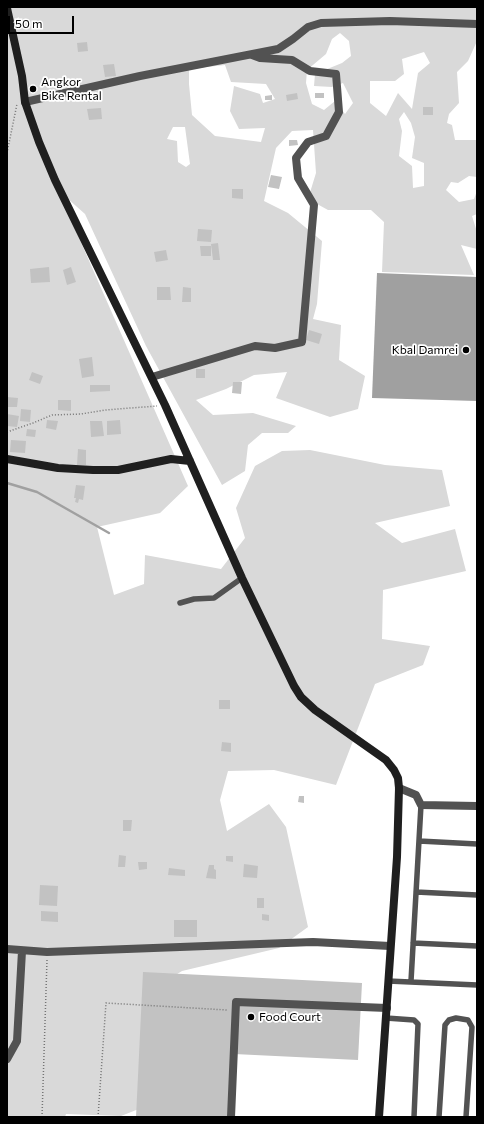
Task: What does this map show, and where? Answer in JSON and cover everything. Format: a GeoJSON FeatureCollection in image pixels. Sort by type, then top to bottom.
{"type":"FeatureCollection","features":[{"type":"Feature","properties":{"kind":"main road"},"geometry":{"type":"LineString","coordinates":[[7,8],[21,100],[55,180],[152,377],[242,578],[294,686],[301,697],[315,710],[386,760],[394,770],[399,788],[397,857],[379,1117]]}},
{"type":"Feature","properties":{"kind":"main road"},"geometry":{"type":"LineString","coordinates":[[7,459],[58,468],[93,470],[118,470],[171,459],[190,461]]}},
{"type":"Feature","properties":{"kind":"street"},"geometry":{"type":"LineString","coordinates":[[21,100],[278,49],[293,40],[308,26],[321,23],[390,21],[477,24]]}},
{"type":"Feature","properties":{"kind":"street"},"geometry":{"type":"LineString","coordinates":[[152,377],[255,346],[275,348],[302,342],[314,206],[298,178],[296,158],[308,142],[326,136],[339,112],[336,74],[310,71],[292,60],[260,58],[252,55]]}},
{"type":"Feature","properties":{"kind":"street"},"geometry":{"type":"LineString","coordinates":[[399,788],[416,794],[421,805],[477,806]]}},
{"type":"Feature","properties":{"kind":"street"},"geometry":{"type":"LineString","coordinates":[[7,949],[47,952],[313,942],[390,946]]}},
{"type":"Feature","properties":{"kind":"street"},"geometry":{"type":"LineString","coordinates":[[7,1059],[17,1041],[22,951]]}},
{"type":"Feature","properties":{"kind":"street"},"geometry":{"type":"LineString","coordinates":[[231,1117],[236,1002],[387,1008]]}},
{"type":"Feature","properties":{"kind":"lane"},"geometry":{"type":"LineString","coordinates":[[180,603],[194,599],[214,598],[242,578]]}},
{"type":"Feature","properties":{"kind":"lane"},"geometry":{"type":"LineString","coordinates":[[411,981],[421,805]]}},
{"type":"Feature","properties":{"kind":"lane"},"geometry":{"type":"LineString","coordinates":[[419,841],[477,844]]}},
{"type":"Feature","properties":{"kind":"lane"},"geometry":{"type":"LineString","coordinates":[[416,892],[477,895]]}},
{"type":"Feature","properties":{"kind":"lane"},"geometry":{"type":"LineString","coordinates":[[413,943],[477,946]]}},
{"type":"Feature","properties":{"kind":"lane"},"geometry":{"type":"LineString","coordinates":[[388,980],[477,985]]}},
{"type":"Feature","properties":{"kind":"lane"},"geometry":{"type":"LineString","coordinates":[[386,1018],[414,1020],[418,1024],[414,1117]]}},
{"type":"Feature","properties":{"kind":"lane"},"geometry":{"type":"LineString","coordinates":[[439,1117],[445,1025],[449,1020],[456,1018],[468,1020],[472,1027],[466,1117]]}},
{"type":"Feature","properties":{"kind":"path"},"geometry":{"type":"LineString","coordinates":[[7,153],[21,100]]}},
{"type":"Feature","properties":{"kind":"path"},"geometry":{"type":"LineString","coordinates":[[7,432],[52,415],[81,414],[105,410],[165,405]]}},
{"type":"Feature","properties":{"kind":"path"},"geometry":{"type":"LineString","coordinates":[[42,1117],[47,952]]}},
{"type":"Feature","properties":{"kind":"path"},"geometry":{"type":"LineString","coordinates":[[98,1117],[106,1003],[235,1011]]}},
{"type":"Feature","properties":{"kind":"shaded area"},"geometry":{"type":"Polygon","coordinates":[[[7,7],[477,7],[477,41],[468,61],[457,72],[459,103],[449,114],[447,123],[452,125],[455,140],[477,140],[477,177],[469,176],[458,183],[451,182],[446,190],[459,202],[474,199],[477,191],[477,214],[472,216],[477,232],[477,249],[461,245],[474,275],[382,272],[384,222],[371,210],[328,210],[308,199],[316,173],[313,130],[292,131],[276,148],[264,201],[288,213],[322,241],[317,304],[313,319],[341,325],[339,360],[365,376],[358,409],[330,417],[276,398],[287,372],[254,375],[226,389],[196,400],[213,415],[253,413],[296,426],[288,433],[262,433],[248,445],[245,471],[222,485],[146,346],[85,214],[58,190],[188,486],[160,513],[97,527],[114,595],[144,584],[145,555],[221,569],[245,538],[236,508],[255,466],[282,451],[310,450],[385,465],[442,470],[450,506],[375,523],[402,543],[455,529],[466,571],[383,590],[382,639],[430,646],[423,665],[375,684],[336,785],[274,770],[228,771],[220,800],[227,831],[269,804],[286,827],[308,927],[279,948],[182,971],[142,996],[192,1088],[121,1116],[66,1114],[65,1117],[7,1117],[7,7]],[[340,33],[332,39],[326,54],[307,70],[306,83],[312,104],[324,110],[335,101],[345,114],[353,103],[343,83],[332,87],[314,86],[315,74],[342,63],[351,56],[349,41],[340,33]],[[424,52],[402,59],[404,74],[395,81],[370,81],[370,103],[386,116],[398,93],[412,109],[418,73],[430,63],[424,52]],[[225,65],[189,69],[192,115],[215,136],[261,142],[265,128],[239,129],[230,111],[234,86],[260,94],[263,103],[275,99],[266,84],[231,82],[225,65]],[[404,112],[399,119],[402,131],[399,156],[412,166],[413,188],[424,186],[424,163],[412,158],[415,137],[411,123],[404,112]],[[173,127],[167,139],[177,141],[178,162],[186,167],[190,164],[185,127],[173,127]]]}},
{"type":"Feature","properties":{"kind":"shaded area"},"geometry":{"type":"Polygon","coordinates":[[[377,273],[477,277],[477,401],[372,398],[377,273]]]}},
{"type":"Feature","properties":{"kind":"building"},"geometry":{"type":"Polygon","coordinates":[[[87,42],[88,51],[78,52],[77,43],[87,42]]]}},
{"type":"Feature","properties":{"kind":"building"},"geometry":{"type":"Polygon","coordinates":[[[114,64],[116,76],[105,77],[103,65],[114,64]]]}},
{"type":"Feature","properties":{"kind":"building"},"geometry":{"type":"Polygon","coordinates":[[[297,93],[298,99],[287,101],[286,95],[297,93]]]}},
{"type":"Feature","properties":{"kind":"building"},"geometry":{"type":"Polygon","coordinates":[[[315,93],[324,93],[324,98],[315,98],[315,93]]]}},
{"type":"Feature","properties":{"kind":"building"},"geometry":{"type":"Polygon","coordinates":[[[272,95],[272,100],[265,100],[265,96],[272,95]]]}},
{"type":"Feature","properties":{"kind":"building"},"geometry":{"type":"Polygon","coordinates":[[[423,107],[433,107],[433,115],[423,115],[423,107]]]}},
{"type":"Feature","properties":{"kind":"building"},"geometry":{"type":"Polygon","coordinates":[[[101,108],[102,119],[89,120],[87,109],[101,108]]]}},
{"type":"Feature","properties":{"kind":"building"},"geometry":{"type":"Polygon","coordinates":[[[289,140],[297,140],[298,145],[289,146],[289,140]]]}},
{"type":"Feature","properties":{"kind":"building"},"geometry":{"type":"Polygon","coordinates":[[[271,175],[282,177],[279,189],[268,187],[271,175]]]}},
{"type":"Feature","properties":{"kind":"building"},"geometry":{"type":"Polygon","coordinates":[[[232,189],[243,189],[243,199],[232,198],[232,189]]]}},
{"type":"Feature","properties":{"kind":"building"},"geometry":{"type":"Polygon","coordinates":[[[198,229],[212,230],[211,242],[197,241],[198,229]]]}},
{"type":"Feature","properties":{"kind":"building"},"geometry":{"type":"Polygon","coordinates":[[[218,243],[220,260],[213,260],[211,244],[218,243]]]}},
{"type":"Feature","properties":{"kind":"building"},"geometry":{"type":"Polygon","coordinates":[[[200,246],[211,246],[211,256],[201,256],[200,246]]]}},
{"type":"Feature","properties":{"kind":"building"},"geometry":{"type":"Polygon","coordinates":[[[166,250],[168,260],[156,262],[154,252],[166,250]]]}},
{"type":"Feature","properties":{"kind":"building"},"geometry":{"type":"Polygon","coordinates":[[[49,267],[50,282],[31,283],[30,269],[49,267]]]}},
{"type":"Feature","properties":{"kind":"building"},"geometry":{"type":"Polygon","coordinates":[[[71,267],[76,282],[67,285],[63,270],[71,267]]]}},
{"type":"Feature","properties":{"kind":"building"},"geometry":{"type":"Polygon","coordinates":[[[157,287],[170,287],[171,300],[157,300],[157,287]]]}},
{"type":"Feature","properties":{"kind":"building"},"geometry":{"type":"Polygon","coordinates":[[[183,287],[191,288],[191,302],[182,302],[183,287]]]}},
{"type":"Feature","properties":{"kind":"building"},"geometry":{"type":"Polygon","coordinates":[[[309,330],[322,334],[319,344],[306,340],[309,330]]]}},
{"type":"Feature","properties":{"kind":"building"},"geometry":{"type":"Polygon","coordinates":[[[92,357],[94,376],[82,378],[79,359],[92,357]]]}},
{"type":"Feature","properties":{"kind":"building"},"geometry":{"type":"Polygon","coordinates":[[[196,369],[205,369],[205,378],[196,378],[196,369]]]}},
{"type":"Feature","properties":{"kind":"building"},"geometry":{"type":"Polygon","coordinates":[[[32,372],[43,376],[40,384],[29,380],[32,372]]]}},
{"type":"Feature","properties":{"kind":"building"},"geometry":{"type":"Polygon","coordinates":[[[233,382],[242,382],[241,394],[232,393],[233,382]]]}},
{"type":"Feature","properties":{"kind":"building"},"geometry":{"type":"Polygon","coordinates":[[[90,385],[110,385],[110,391],[90,392],[90,385]]]}},
{"type":"Feature","properties":{"kind":"building"},"geometry":{"type":"Polygon","coordinates":[[[7,397],[18,398],[17,407],[7,407],[7,397]]]}},
{"type":"Feature","properties":{"kind":"building"},"geometry":{"type":"Polygon","coordinates":[[[58,400],[71,400],[71,411],[58,410],[58,400]]]}},
{"type":"Feature","properties":{"kind":"building"},"geometry":{"type":"Polygon","coordinates":[[[21,409],[31,410],[30,422],[20,421],[21,409]]]}},
{"type":"Feature","properties":{"kind":"building"},"geometry":{"type":"Polygon","coordinates":[[[7,414],[19,416],[17,427],[7,426],[7,414]]]}},
{"type":"Feature","properties":{"kind":"building"},"geometry":{"type":"Polygon","coordinates":[[[47,420],[58,421],[56,430],[46,428],[47,420]]]}},
{"type":"Feature","properties":{"kind":"building"},"geometry":{"type":"Polygon","coordinates":[[[120,420],[121,434],[107,435],[107,421],[120,420]]]}},
{"type":"Feature","properties":{"kind":"building"},"geometry":{"type":"Polygon","coordinates":[[[90,421],[102,421],[104,436],[91,437],[90,421]]]}},
{"type":"Feature","properties":{"kind":"building"},"geometry":{"type":"Polygon","coordinates":[[[27,429],[36,430],[35,437],[26,436],[27,429]]]}},
{"type":"Feature","properties":{"kind":"building"},"geometry":{"type":"Polygon","coordinates":[[[11,440],[26,441],[25,453],[10,452],[11,440]]]}},
{"type":"Feature","properties":{"kind":"building"},"geometry":{"type":"Polygon","coordinates":[[[78,449],[86,450],[86,465],[77,465],[78,449]]]}},
{"type":"Feature","properties":{"kind":"building"},"geometry":{"type":"Polygon","coordinates":[[[76,485],[85,486],[83,500],[79,499],[78,503],[75,502],[76,498],[74,498],[76,485]]]}},
{"type":"Feature","properties":{"kind":"building"},"geometry":{"type":"Polygon","coordinates":[[[219,700],[230,700],[230,709],[219,709],[219,700]]]}},
{"type":"Feature","properties":{"kind":"building"},"geometry":{"type":"Polygon","coordinates":[[[222,742],[231,743],[231,752],[221,751],[222,742]]]}},
{"type":"Feature","properties":{"kind":"building"},"geometry":{"type":"Polygon","coordinates":[[[299,796],[304,796],[304,803],[298,802],[299,796]]]}},
{"type":"Feature","properties":{"kind":"building"},"geometry":{"type":"Polygon","coordinates":[[[123,820],[132,820],[131,831],[123,831],[123,820]]]}},
{"type":"Feature","properties":{"kind":"building"},"geometry":{"type":"Polygon","coordinates":[[[119,855],[126,856],[125,867],[118,867],[119,855]]]}},
{"type":"Feature","properties":{"kind":"building"},"geometry":{"type":"Polygon","coordinates":[[[226,856],[233,856],[233,862],[226,861],[226,856]]]}},
{"type":"Feature","properties":{"kind":"building"},"geometry":{"type":"Polygon","coordinates":[[[138,862],[147,862],[147,869],[139,870],[138,862]]]}},
{"type":"Feature","properties":{"kind":"building"},"geometry":{"type":"Polygon","coordinates":[[[244,864],[258,866],[257,878],[243,877],[244,864]]]}},
{"type":"Feature","properties":{"kind":"building"},"geometry":{"type":"Polygon","coordinates":[[[209,865],[214,865],[214,869],[216,870],[216,879],[206,878],[209,865]]]}},
{"type":"Feature","properties":{"kind":"building"},"geometry":{"type":"Polygon","coordinates":[[[169,868],[185,870],[185,876],[168,875],[169,868]]]}},
{"type":"Feature","properties":{"kind":"building"},"geometry":{"type":"Polygon","coordinates":[[[40,885],[58,886],[57,906],[39,905],[40,885]]]}},
{"type":"Feature","properties":{"kind":"building"},"geometry":{"type":"Polygon","coordinates":[[[257,898],[264,898],[264,908],[257,908],[257,898]]]}},
{"type":"Feature","properties":{"kind":"building"},"geometry":{"type":"Polygon","coordinates":[[[41,911],[58,912],[58,922],[41,921],[41,911]]]}},
{"type":"Feature","properties":{"kind":"building"},"geometry":{"type":"Polygon","coordinates":[[[262,914],[269,915],[269,921],[262,920],[262,914]]]}},
{"type":"Feature","properties":{"kind":"building"},"geometry":{"type":"Polygon","coordinates":[[[174,920],[197,920],[197,937],[174,937],[174,920]]]}},
{"type":"Feature","properties":{"kind":"building"},"geometry":{"type":"Polygon","coordinates":[[[143,972],[362,983],[358,1060],[234,1054],[231,1117],[136,1117],[143,972]]]}},
{"type":"Feature","properties":{"kind":"waterway"},"geometry":{"type":"LineString","coordinates":[[7,483],[37,492],[109,533]]}},
{"type":"Feature","properties":{"kind":"place","name":"Angkor Bike Rental"},"geometry":{"type":"Point","coordinates":[33,89]}},
{"type":"Feature","properties":{"kind":"place","name":"Kbal Damrei"},"geometry":{"type":"Point","coordinates":[466,350]}},
{"type":"Feature","properties":{"kind":"place","name":"Food Court"},"geometry":{"type":"Point","coordinates":[251,1017]}}]}
